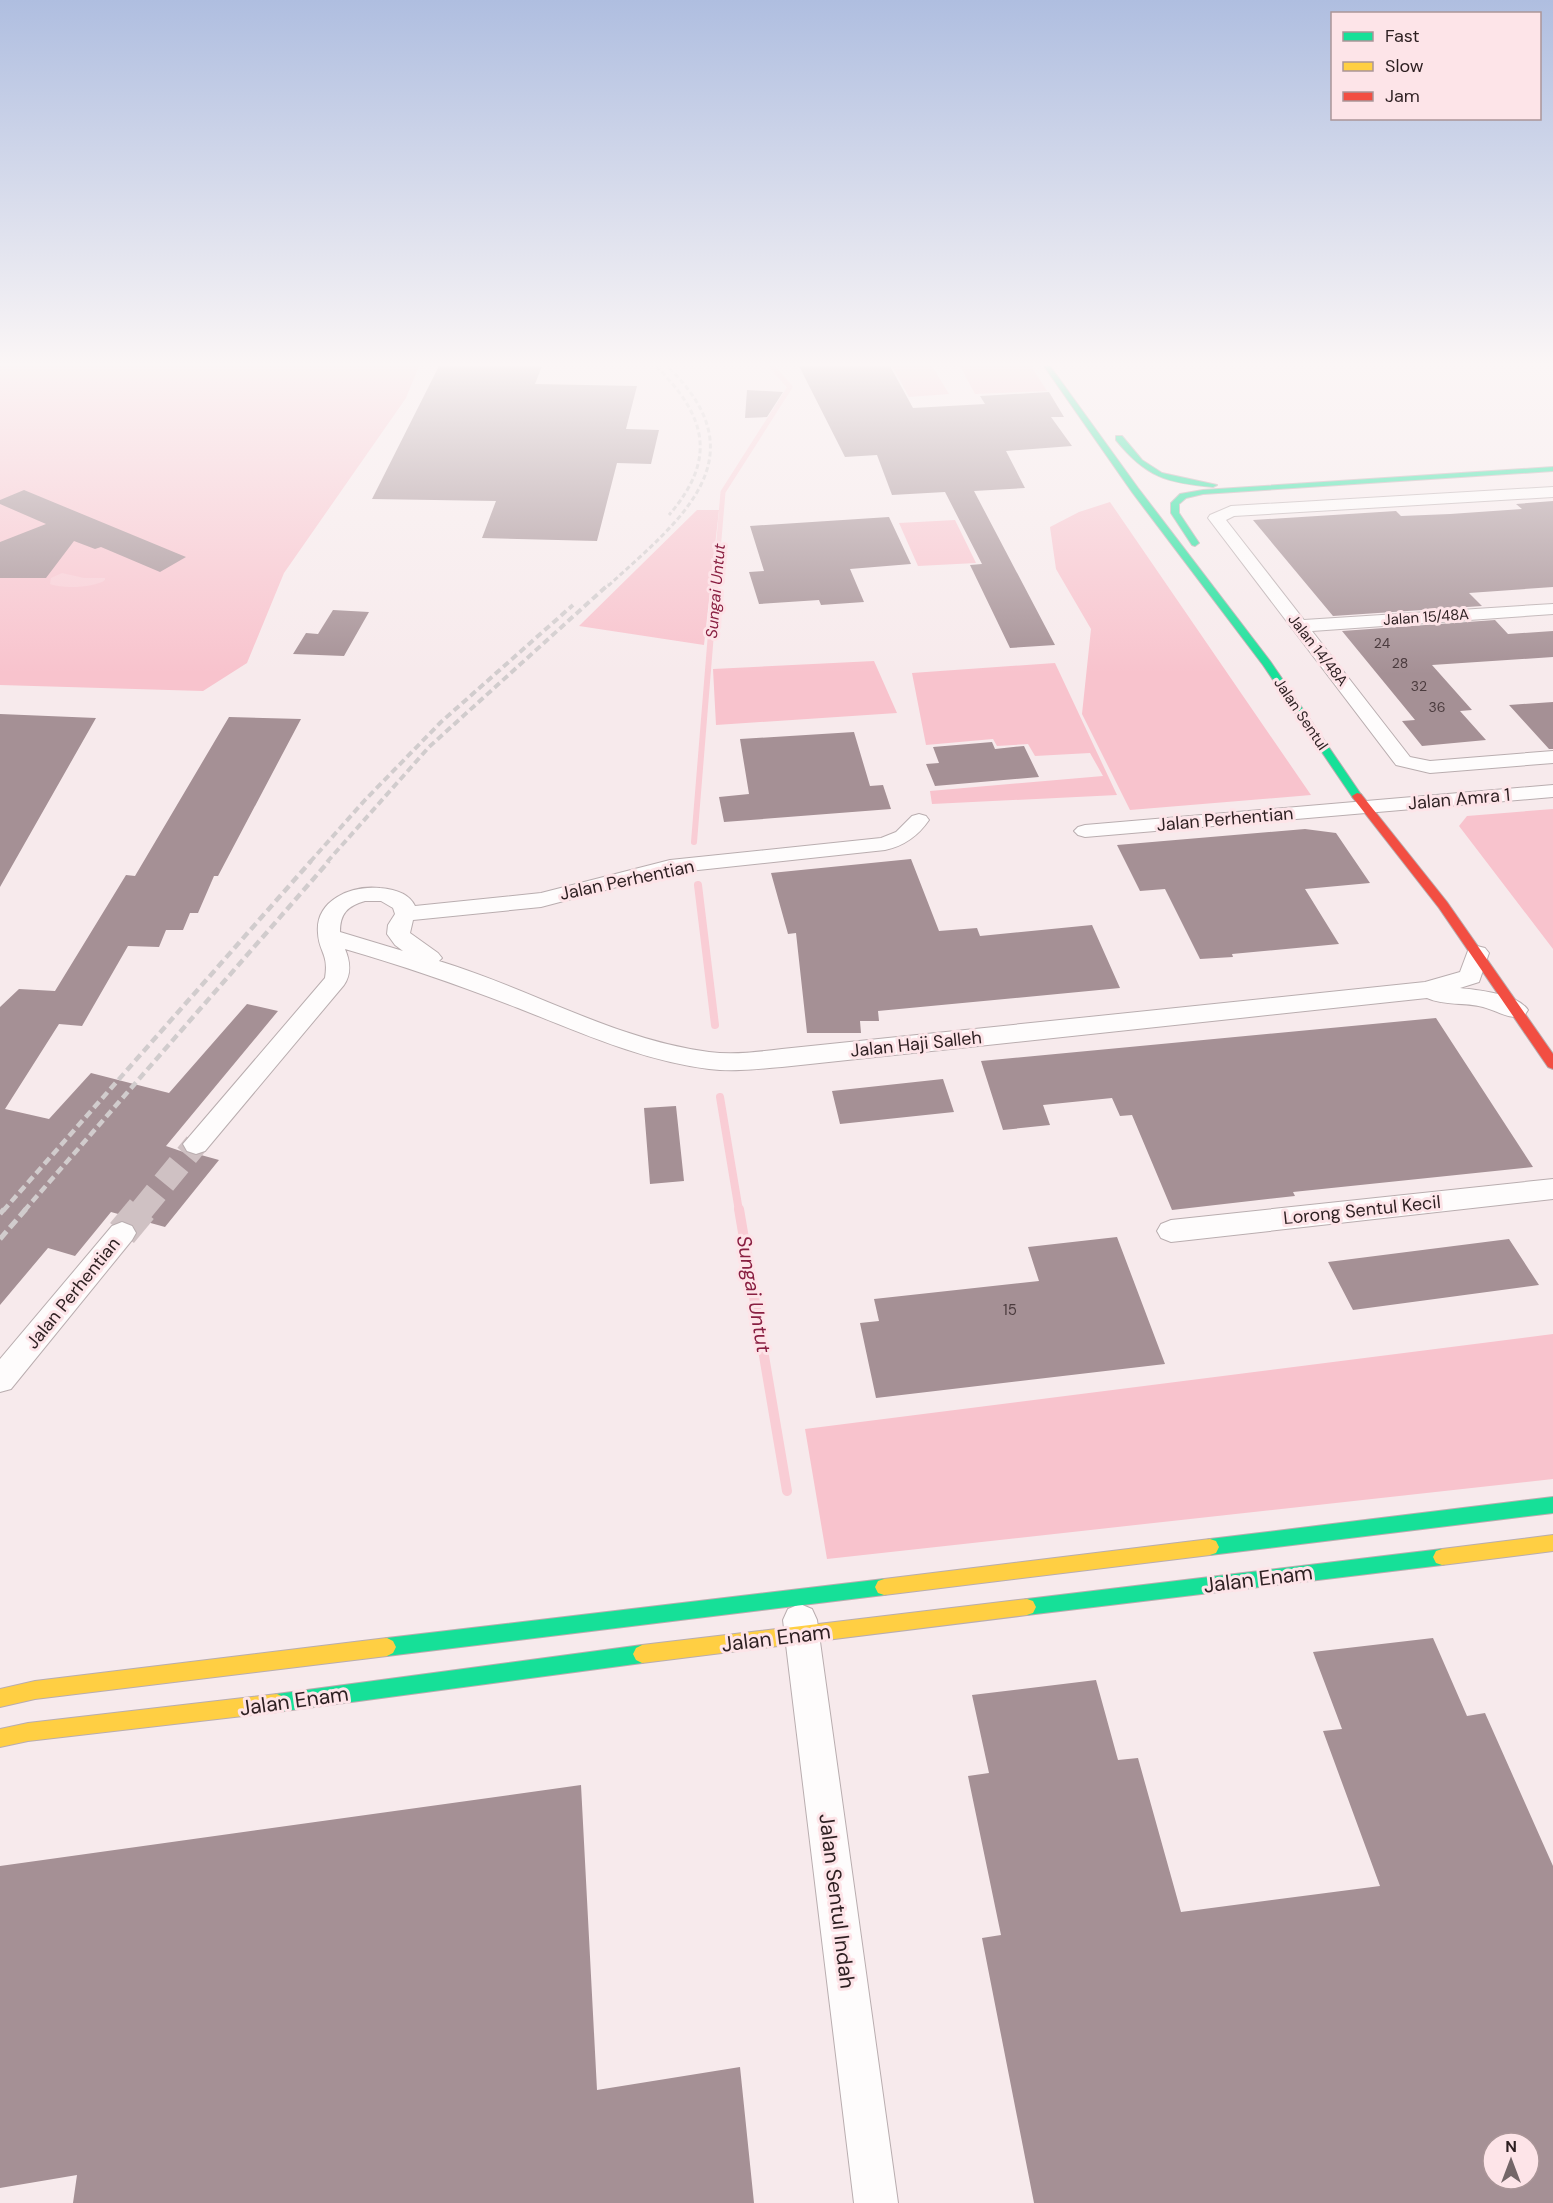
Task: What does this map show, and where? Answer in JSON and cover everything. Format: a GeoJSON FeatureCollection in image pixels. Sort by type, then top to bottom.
{"type":"FeatureCollection","features":[{"type":"Feature","properties":{"kind":"main road","name":"Jalan Sentul"},"geometry":{"type":"LineString","coordinates":[[1120,469],[1267,663],[1365,807],[1443,905],[1553,1064]]}},
{"type":"Feature","properties":{"kind":"main road"},"geometry":{"type":"LineString","coordinates":[[1148,469],[1156,474],[1188,483],[1286,486]]}},
{"type":"Feature","properties":{"kind":"main road"},"geometry":{"type":"LineString","coordinates":[[1204,581],[1210,566],[1175,513],[1175,503],[1183,496],[1203,492],[1327,483],[1553,470]]}},
{"type":"Feature","properties":{"kind":"main road","name":"Jalan Enam"},"geometry":{"type":"LineString","coordinates":[[0,1738],[28,1732],[189,1715],[799,1616],[1553,1505]]}},
{"type":"Feature","properties":{"kind":"main road","name":"Jalan Enam"},"geometry":{"type":"LineString","coordinates":[[0,1698],[35,1690],[1553,1543]]}},
{"type":"Feature","properties":{"kind":"street"},"geometry":{"type":"LineString","coordinates":[[1535,471],[1553,480]]}},
{"type":"Feature","properties":{"kind":"street"},"geometry":{"type":"LineString","coordinates":[[1327,483],[1315,489],[1312,494],[1321,506],[1553,492]]}},
{"type":"Feature","properties":{"kind":"street","name":"Jalan 14/48A"},"geometry":{"type":"LineString","coordinates":[[1321,506],[1231,511],[1216,518],[1404,761],[1430,767],[1545,757]]}},
{"type":"Feature","properties":{"kind":"street","name":"Jalan 15/48A"},"geometry":{"type":"LineString","coordinates":[[1300,626],[1553,609]]}},
{"type":"Feature","properties":{"kind":"street"},"geometry":{"type":"LineString","coordinates":[[1545,757],[1553,776]]}},
{"type":"Feature","properties":{"kind":"street","name":"Jalan Amra 1"},"geometry":{"type":"LineString","coordinates":[[1365,807],[1553,792]]}},
{"type":"Feature","properties":{"kind":"street","name":"Jalan Perhentian"},"geometry":{"type":"LineString","coordinates":[[1085,831],[1365,807]]}},
{"type":"Feature","properties":{"kind":"street","name":"Jalan Perhentian"},"geometry":{"type":"LineString","coordinates":[[407,910],[541,900],[670,867],[885,844],[903,836],[919,820]]}},
{"type":"Feature","properties":{"kind":"street"},"geometry":{"type":"LineString","coordinates":[[196,1144],[336,981],[339,962],[329,936],[327,920],[330,912],[345,900],[384,895],[403,900],[407,910]]}},
{"type":"Feature","properties":{"kind":"street","name":"Jalan Haji Salleh"},"geometry":{"type":"LineString","coordinates":[[407,910],[399,925],[398,934],[445,971]]}},
{"type":"Feature","properties":{"kind":"street","name":"Jalan Haji Salleh"},"geometry":{"type":"LineString","coordinates":[[329,936],[445,971],[608,1034],[677,1055],[710,1061],[740,1062],[1426,990],[1471,977],[1477,953]]}},
{"type":"Feature","properties":{"kind":"street","name":"Jalan Haji Salleh"},"geometry":{"type":"LineString","coordinates":[[1400,993],[1456,995],[1486,999],[1516,1010]]}},
{"type":"Feature","properties":{"kind":"street","name":"Lorong Sentul Kecil"},"geometry":{"type":"LineString","coordinates":[[1171,1231],[1553,1189]]}},
{"type":"Feature","properties":{"kind":"street","name":"Jalan Perhentian"},"geometry":{"type":"LineString","coordinates":[[0,1380],[122,1233]]}},
{"type":"Feature","properties":{"kind":"street","name":"Jalan Sentul Indah"},"geometry":{"type":"LineString","coordinates":[[799,1616],[876,2203]]}},
{"type":"Feature","properties":{"kind":"shaded area"},"geometry":{"type":"Polygon","coordinates":[[[0,469],[357,469],[284,573],[247,663],[203,691],[0,685],[0,469]]]}},
{"type":"Feature","properties":{"kind":"shaded area"},"geometry":{"type":"Polygon","coordinates":[[[1110,502],[1311,795],[1130,810],[1082,714],[1091,629],[1056,569],[1050,527],[1079,512],[1110,502]]]}},
{"type":"Feature","properties":{"kind":"shaded area"},"geometry":{"type":"Polygon","coordinates":[[[697,510],[719,510],[704,645],[579,626],[697,510]]]}},
{"type":"Feature","properties":{"kind":"shaded area"},"geometry":{"type":"Polygon","coordinates":[[[955,520],[976,563],[918,566],[899,523],[955,520]]]}},
{"type":"Feature","properties":{"kind":"shaded area"},"geometry":{"type":"Polygon","coordinates":[[[62,573],[84,578],[105,578],[105,580],[94,585],[78,587],[50,584],[51,578],[62,573]]]}},
{"type":"Feature","properties":{"kind":"shaded area"},"geometry":{"type":"Polygon","coordinates":[[[874,661],[897,713],[716,725],[713,669],[874,661]]]}},
{"type":"Feature","properties":{"kind":"shaded area"},"geometry":{"type":"Polygon","coordinates":[[[1055,663],[1117,795],[932,804],[930,791],[1103,776],[1090,753],[1035,756],[1028,744],[997,746],[993,739],[926,745],[912,673],[1055,663]]]}},
{"type":"Feature","properties":{"kind":"shaded area"},"geometry":{"type":"Polygon","coordinates":[[[1553,809],[1553,949],[1459,826],[1467,816],[1553,809]]]}},
{"type":"Feature","properties":{"kind":"shaded area"},"geometry":{"type":"Polygon","coordinates":[[[1553,1334],[1553,1479],[827,1559],[805,1429],[1553,1334]]]}},
{"type":"Feature","properties":{"kind":"building"},"geometry":{"type":"Polygon","coordinates":[[[387,469],[616,469],[597,541],[482,538],[496,501],[372,499],[387,469]]]}},
{"type":"Feature","properties":{"kind":"building"},"geometry":{"type":"Polygon","coordinates":[[[882,469],[1015,469],[1025,488],[974,491],[1055,645],[1010,648],[970,565],[982,564],[945,492],[892,495],[882,469]]]}},
{"type":"Feature","properties":{"kind":"building"},"geometry":{"type":"Polygon","coordinates":[[[24,490],[186,557],[160,572],[101,547],[95,549],[74,541],[46,578],[0,578],[0,542],[46,524],[0,504],[0,500],[24,490]]]}},
{"type":"Feature","properties":{"kind":"building"},"geometry":{"type":"Polygon","coordinates":[[[1553,501],[1553,587],[1469,593],[1482,606],[1333,616],[1253,520],[1396,511],[1401,516],[1450,514],[1522,509],[1516,504],[1553,501]]]}},
{"type":"Feature","properties":{"kind":"building"},"geometry":{"type":"Polygon","coordinates":[[[889,517],[911,564],[850,569],[864,602],[821,605],[819,600],[759,604],[749,572],[764,571],[750,526],[889,517]]]}},
{"type":"Feature","properties":{"kind":"building"},"geometry":{"type":"Polygon","coordinates":[[[333,610],[369,612],[344,656],[293,654],[306,633],[318,634],[333,610]]]}},
{"type":"Feature","properties":{"kind":"building"},"geometry":{"type":"Polygon","coordinates":[[[1495,620],[1508,634],[1553,631],[1553,657],[1432,665],[1472,710],[1460,711],[1486,740],[1422,746],[1402,721],[1415,720],[1342,631],[1495,620]]]}},
{"type":"Feature","properties":{"kind":"building"},"geometry":{"type":"Polygon","coordinates":[[[1553,702],[1553,749],[1549,749],[1509,705],[1553,702]]]}},
{"type":"Feature","properties":{"kind":"building"},"geometry":{"type":"Polygon","coordinates":[[[0,714],[96,718],[0,887],[0,714]]]}},
{"type":"Feature","properties":{"kind":"building"},"geometry":{"type":"Polygon","coordinates":[[[229,717],[301,719],[218,876],[214,876],[198,913],[190,913],[183,930],[166,930],[159,947],[128,946],[82,1026],[59,1024],[5,1109],[49,1119],[91,1073],[169,1093],[247,1004],[278,1011],[166,1146],[195,1156],[201,1155],[219,1160],[165,1227],[111,1212],[75,1256],[48,1248],[0,1305],[0,1007],[19,989],[55,991],[126,875],[135,876],[229,717]]]}},
{"type":"Feature","properties":{"kind":"building"},"geometry":{"type":"Polygon","coordinates":[[[854,732],[870,786],[883,785],[891,809],[724,822],[719,797],[749,794],[740,739],[854,732]]]}},
{"type":"Feature","properties":{"kind":"building"},"geometry":{"type":"Polygon","coordinates":[[[992,742],[995,749],[1024,746],[1039,777],[935,786],[926,764],[939,763],[933,747],[992,742]]]}},
{"type":"Feature","properties":{"kind":"building"},"geometry":{"type":"Polygon","coordinates":[[[1305,829],[1336,833],[1370,883],[1305,889],[1339,944],[1232,954],[1233,957],[1200,959],[1165,889],[1140,891],[1117,845],[1305,829]]]}},
{"type":"Feature","properties":{"kind":"building"},"geometry":{"type":"Polygon","coordinates":[[[911,859],[939,931],[977,928],[980,936],[1092,925],[1120,988],[878,1011],[879,1021],[860,1021],[861,1033],[807,1033],[796,933],[788,934],[771,873],[911,859]]]}},
{"type":"Feature","properties":{"kind":"building"},"geometry":{"type":"Polygon","coordinates":[[[1436,1018],[1533,1167],[1293,1192],[1295,1196],[1172,1210],[1132,1115],[1120,1116],[1112,1098],[1043,1105],[1050,1125],[1003,1130],[981,1061],[1436,1018]]]}},
{"type":"Feature","properties":{"kind":"building"},"geometry":{"type":"Polygon","coordinates":[[[943,1079],[954,1112],[840,1124],[832,1091],[943,1079]]]}},
{"type":"Feature","properties":{"kind":"building"},"geometry":{"type":"Polygon","coordinates":[[[676,1106],[684,1181],[650,1184],[644,1108],[676,1106]]]}},
{"type":"Feature","properties":{"kind":"building"},"geometry":{"type":"Polygon","coordinates":[[[1117,1237],[1165,1364],[876,1398],[860,1323],[879,1321],[874,1299],[1039,1281],[1028,1247],[1117,1237]]]}},
{"type":"Feature","properties":{"kind":"building"},"geometry":{"type":"Polygon","coordinates":[[[1509,1239],[1539,1285],[1353,1310],[1328,1262],[1509,1239]]]}},
{"type":"Feature","properties":{"kind":"building"},"geometry":{"type":"Polygon","coordinates":[[[1433,1638],[1467,1716],[1485,1713],[1553,1866],[1553,2203],[1034,2203],[982,1938],[1001,1935],[968,1776],[989,1773],[972,1695],[1096,1680],[1118,1760],[1138,1758],[1181,1912],[1380,1886],[1323,1731],[1342,1729],[1313,1652],[1433,1638]]]}},
{"type":"Feature","properties":{"kind":"building"},"geometry":{"type":"Polygon","coordinates":[[[581,1785],[597,2090],[740,2067],[754,2203],[73,2203],[77,2175],[0,2188],[0,1866],[581,1785]]]}},
{"type":"Feature","properties":{"kind":"waterway","name":"Sungai Untut"},"geometry":{"type":"LineString","coordinates":[[715,586],[723,492],[738,469]]}},
{"type":"Feature","properties":{"kind":"waterway","name":"Sungai Untut"},"geometry":{"type":"LineString","coordinates":[[694,842],[715,584]]}},
{"type":"Feature","properties":{"kind":"waterway","name":"Sungai Untut"},"geometry":{"type":"LineString","coordinates":[[698,885],[715,1025]]}},
{"type":"Feature","properties":{"kind":"waterway","name":"Sungai Untut"},"geometry":{"type":"LineString","coordinates":[[720,1097],[739,1211]]}},
{"type":"Feature","properties":{"kind":"waterway","name":"Sungai Untut"},"geometry":{"type":"LineString","coordinates":[[739,1209],[787,1491]]}},
{"type":"Feature","properties":{"kind":"tunnel"},"geometry":{"type":"LineString","coordinates":[[141,1211],[196,1144]]}},
{"type":"Feature","properties":{"kind":"tunnel"},"geometry":{"type":"LineString","coordinates":[[122,1233],[142,1209]]}},
{"type":"Feature","properties":{"kind":"railway"},"geometry":{"type":"LineString","coordinates":[[669,515],[685,494],[697,469]]}},
{"type":"Feature","properties":{"kind":"railway"},"geometry":{"type":"LineString","coordinates":[[608,586],[661,537],[684,512],[700,486],[706,469]]}},
{"type":"Feature","properties":{"kind":"railway"},"geometry":{"type":"LineString","coordinates":[[327,862],[429,747],[609,584]]}},
{"type":"Feature","properties":{"kind":"railway"},"geometry":{"type":"LineString","coordinates":[[310,862],[365,800],[441,722],[573,605]]}},
{"type":"Feature","properties":{"kind":"railway"},"geometry":{"type":"LineString","coordinates":[[3,1211],[311,861]]}},
{"type":"Feature","properties":{"kind":"railway"},"geometry":{"type":"LineString","coordinates":[[24,1211],[329,861]]}},
{"type":"Feature","properties":{"kind":"railway"},"geometry":{"type":"LineString","coordinates":[[0,1214],[4,1209]]}},
{"type":"Feature","properties":{"kind":"railway"},"geometry":{"type":"LineString","coordinates":[[0,1239],[26,1209]]}},
{"type":"Feature","properties":{"kind":"traffic: fast"},"geometry":{"type":"LineString","coordinates":[[1120,469],[1267,663],[1357,796]]}},
{"type":"Feature","properties":{"kind":"traffic: fast"},"geometry":{"type":"LineString","coordinates":[[1149,469],[1170,479],[1213,485]]}},
{"type":"Feature","properties":{"kind":"traffic: fast"},"geometry":{"type":"LineString","coordinates":[[1195,543],[1175,513],[1175,503],[1183,496],[1203,492],[1553,469]]}},
{"type":"Feature","properties":{"kind":"traffic: fast"},"geometry":{"type":"LineString","coordinates":[[1210,1547],[1553,1505]]}},
{"type":"Feature","properties":{"kind":"traffic: fast"},"geometry":{"type":"LineString","coordinates":[[1027,1607],[1442,1557]]}},
{"type":"Feature","properties":{"kind":"traffic: fast"},"geometry":{"type":"LineString","coordinates":[[387,1647],[884,1587]]}},
{"type":"Feature","properties":{"kind":"traffic: fast"},"geometry":{"type":"LineString","coordinates":[[277,1703],[642,1654]]}},
{"type":"Feature","properties":{"kind":"traffic: slow"},"geometry":{"type":"LineString","coordinates":[[1442,1557],[1553,1543]]}},
{"type":"Feature","properties":{"kind":"traffic: slow"},"geometry":{"type":"LineString","coordinates":[[884,1587],[1210,1547]]}},
{"type":"Feature","properties":{"kind":"traffic: slow"},"geometry":{"type":"LineString","coordinates":[[642,1654],[1027,1607]]}},
{"type":"Feature","properties":{"kind":"traffic: slow"},"geometry":{"type":"LineString","coordinates":[[0,1698],[35,1690],[387,1647]]}},
{"type":"Feature","properties":{"kind":"traffic: slow"},"geometry":{"type":"LineString","coordinates":[[0,1738],[28,1732],[277,1703]]}},
{"type":"Feature","properties":{"kind":"traffic: jam"},"geometry":{"type":"LineString","coordinates":[[1357,796],[1443,905],[1553,1064]]}}]}
